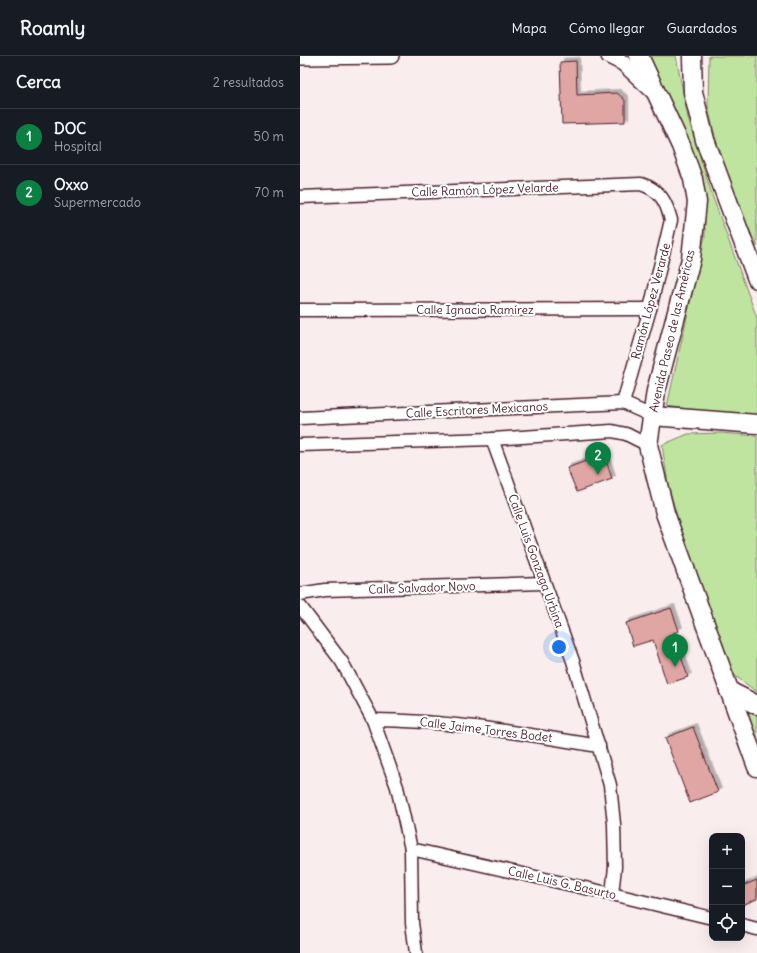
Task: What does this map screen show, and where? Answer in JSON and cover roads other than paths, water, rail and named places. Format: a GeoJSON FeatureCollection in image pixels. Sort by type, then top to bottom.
{"type":"FeatureCollection","features":[{"type":"Feature","properties":{"kind":"main road","name":"Avenida Paseo de las Américas"},"geometry":{"type":"LineString","coordinates":[[639,56],[681,146],[693,179],[697,202],[691,259],[656,391],[648,445],[665,513],[757,767]]}},
{"type":"Feature","properties":{"kind":"main road"},"geometry":{"type":"LineString","coordinates":[[692,56],[693,92],[705,140],[757,279]]}},
{"type":"Feature","properties":{"kind":"main road"},"geometry":{"type":"LineString","coordinates":[[652,416],[757,424]]}},
{"type":"Feature","properties":{"kind":"main road"},"geometry":{"type":"LineString","coordinates":[[729,691],[757,705]]}},
{"type":"Feature","properties":{"kind":"street"},"geometry":{"type":"LineString","coordinates":[[300,57],[362,58],[391,56]]}},
{"type":"Feature","properties":{"kind":"street"},"geometry":{"type":"LineString","coordinates":[[609,56],[623,63],[657,95]]}},
{"type":"Feature","properties":{"kind":"street","name":"Calle Ramón López Velarde"},"geometry":{"type":"LineString","coordinates":[[300,197],[641,184],[652,187],[664,199]]}},
{"type":"Feature","properties":{"kind":"street","name":"Ramón López Verarde"},"geometry":{"type":"LineString","coordinates":[[623,403],[650,309],[671,220],[668,206],[664,199]]}},
{"type":"Feature","properties":{"kind":"street","name":"Calle Ignacio Ramírez"},"geometry":{"type":"LineString","coordinates":[[300,310],[650,309]]}},
{"type":"Feature","properties":{"kind":"street","name":"Calle Escritores Mexicanos"},"geometry":{"type":"LineString","coordinates":[[300,418],[623,403],[652,416]]}},
{"type":"Feature","properties":{"kind":"street"},"geometry":{"type":"LineString","coordinates":[[300,445],[492,439],[612,431],[626,434],[648,445]]}},
{"type":"Feature","properties":{"kind":"street","name":"Calle Luis Gonzaga Urbina"},"geometry":{"type":"LineString","coordinates":[[492,439],[543,583],[573,661],[610,785],[616,867],[612,894]]}},
{"type":"Feature","properties":{"kind":"street","name":"Calle Salvador Novo"},"geometry":{"type":"LineString","coordinates":[[300,594],[325,590],[543,583]]}},
{"type":"Feature","properties":{"kind":"street"},"geometry":{"type":"LineString","coordinates":[[300,606],[342,662],[373,720],[397,787],[411,849],[412,923],[416,953]]}},
{"type":"Feature","properties":{"kind":"street","name":"Calle Jaime Torres Bodet"},"geometry":{"type":"LineString","coordinates":[[373,720],[405,720],[514,732],[599,746]]}},
{"type":"Feature","properties":{"kind":"street","name":"Calle Luis G. Basurto"},"geometry":{"type":"LineString","coordinates":[[411,849],[709,917]]}},
{"type":"Feature","properties":{"kind":"street"},"geometry":{"type":"LineString","coordinates":[[745,926],[757,929]]}},
{"type":"Feature","properties":{"kind":"place","name":"Oxxo"},"geometry":{"type":"Point","coordinates":[598,475]}},
{"type":"Feature","properties":{"kind":"place","name":"DOC"},"geometry":{"type":"Point","coordinates":[675,667]}}]}
